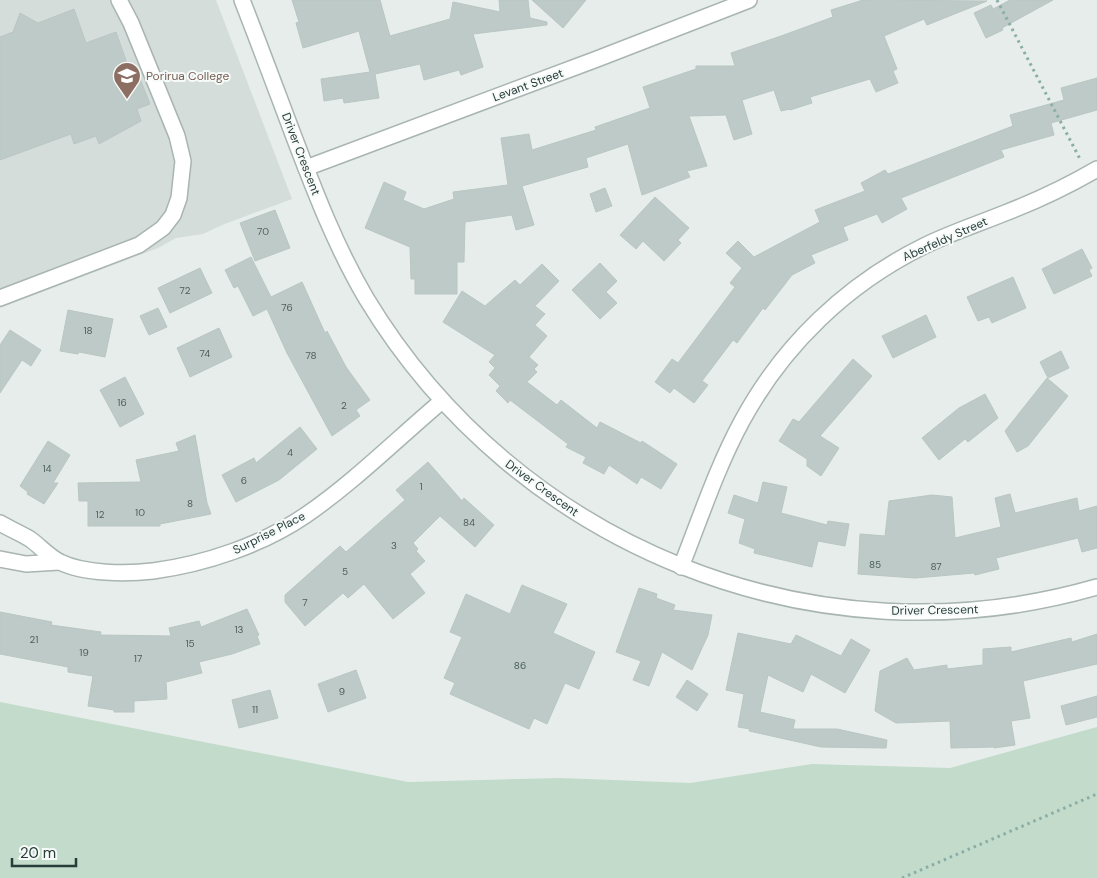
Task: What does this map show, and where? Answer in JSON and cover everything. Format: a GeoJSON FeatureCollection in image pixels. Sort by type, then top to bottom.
{"type":"FeatureCollection","features":[{"type":"Feature","properties":{"kind":"street"},"geometry":{"type":"LineString","coordinates":[[0,298],[139,245],[163,228],[173,215],[179,198],[182,174],[183,160],[179,144],[131,23],[119,0]]}},
{"type":"Feature","properties":{"kind":"street","name":"Driver Crescent"},"geometry":{"type":"LineString","coordinates":[[242,0],[336,243],[366,298],[391,337],[442,401],[497,455],[568,508],[614,535],[681,567],[736,586],[811,603],[846,608],[908,612],[968,610],[1018,605],[1097,587]]}},
{"type":"Feature","properties":{"kind":"street","name":"Levant Street"},"geometry":{"type":"LineString","coordinates":[[306,168],[749,0]]}},
{"type":"Feature","properties":{"kind":"street","name":"Aberfeldy Street"},"geometry":{"type":"LineString","coordinates":[[681,567],[742,421],[782,359],[805,333],[863,282],[894,262],[925,246],[1008,212],[1092,172]]}},
{"type":"Feature","properties":{"kind":"street","name":"Surprise Place"},"geometry":{"type":"LineString","coordinates":[[0,523],[30,539],[59,562],[76,568],[133,573],[198,562],[235,551],[304,516],[344,485],[442,401]]}},
{"type":"Feature","properties":{"kind":"street","name":"Surprise Place"},"geometry":{"type":"LineString","coordinates":[[0,559],[26,564],[59,562]]}},
{"type":"Feature","properties":{"kind":"path"},"geometry":{"type":"LineString","coordinates":[[996,0],[1092,172]]}},
{"type":"Feature","properties":{"kind":"path"},"geometry":{"type":"LineString","coordinates":[[902,878],[1097,794]]}},
{"type":"Feature","properties":{"kind":"shaded area","name":"Porirua College"},"geometry":{"type":"Polygon","coordinates":[[[0,0],[216,0],[292,199],[203,234],[176,238],[158,248],[0,308],[0,0]]]}},
{"type":"Feature","properties":{"kind":"green space"},"geometry":{"type":"Polygon","coordinates":[[[0,702],[408,782],[560,778],[690,783],[812,764],[950,768],[1097,727],[1097,878],[0,878],[0,702]]]}},
{"type":"Feature","properties":{"kind":"building"},"geometry":{"type":"Polygon","coordinates":[[[292,0],[380,0],[390,36],[450,19],[453,2],[500,12],[499,0],[528,0],[530,18],[547,22],[547,25],[473,34],[483,67],[461,75],[459,70],[424,80],[420,64],[375,74],[379,98],[344,103],[343,98],[324,101],[321,79],[370,72],[359,31],[303,48],[296,23],[299,22],[292,0]]]}},
{"type":"Feature","properties":{"kind":"building"},"geometry":{"type":"Polygon","coordinates":[[[532,0],[586,0],[563,28],[532,0]]]}},
{"type":"Feature","properties":{"kind":"building"},"geometry":{"type":"Polygon","coordinates":[[[863,0],[987,1],[927,25],[924,19],[884,36],[897,69],[893,71],[898,83],[876,92],[870,79],[810,97],[812,103],[790,110],[781,111],[774,90],[742,100],[752,134],[734,140],[726,115],[689,116],[707,166],[687,171],[690,177],[642,195],[628,144],[586,158],[588,167],[522,186],[534,225],[516,230],[512,215],[465,222],[464,262],[457,262],[457,294],[415,294],[415,279],[411,279],[410,247],[365,228],[384,182],[406,192],[403,200],[424,209],[454,199],[453,192],[508,185],[501,138],[529,134],[532,150],[596,130],[595,127],[650,108],[643,87],[696,69],[696,66],[735,66],[731,53],[833,17],[831,10],[863,0]]]}},
{"type":"Feature","properties":{"kind":"building"},"geometry":{"type":"Polygon","coordinates":[[[1010,0],[1053,0],[986,38],[974,13],[991,5],[993,9],[1010,0]]]}},
{"type":"Feature","properties":{"kind":"building"},"geometry":{"type":"Polygon","coordinates":[[[74,9],[86,43],[116,32],[129,69],[135,66],[150,104],[137,109],[141,121],[99,144],[96,136],[74,144],[71,134],[0,160],[0,37],[13,32],[20,13],[38,23],[74,9]]]}},
{"type":"Feature","properties":{"kind":"building"},"geometry":{"type":"Polygon","coordinates":[[[1097,78],[1097,110],[1051,123],[1054,135],[1001,150],[1004,157],[901,198],[907,209],[882,223],[877,214],[843,227],[848,240],[811,255],[815,263],[792,275],[765,310],[763,308],[737,343],[733,340],[702,381],[708,385],[694,403],[674,388],[670,393],[655,382],[672,359],[678,363],[735,287],[730,283],[742,268],[726,253],[738,241],[754,257],[820,222],[815,210],[865,191],[861,183],[885,170],[888,174],[1013,126],[1010,115],[1064,100],[1061,88],[1097,78]]]}},
{"type":"Feature","properties":{"kind":"building"},"geometry":{"type":"Polygon","coordinates":[[[605,188],[612,206],[596,212],[590,194],[605,188]]]}},
{"type":"Feature","properties":{"kind":"building"},"geometry":{"type":"Polygon","coordinates":[[[655,197],[689,228],[678,240],[681,243],[664,261],[643,241],[636,249],[620,235],[655,197]]]}},
{"type":"Feature","properties":{"kind":"building"},"geometry":{"type":"Polygon","coordinates":[[[275,210],[290,248],[255,261],[240,223],[275,210]]]}},
{"type":"Feature","properties":{"kind":"building"},"geometry":{"type":"Polygon","coordinates":[[[1082,249],[1092,268],[1089,270],[1092,276],[1054,294],[1042,269],[1082,249]]]}},
{"type":"Feature","properties":{"kind":"building"},"geometry":{"type":"Polygon","coordinates":[[[251,257],[271,297],[302,282],[325,333],[327,331],[346,367],[370,400],[356,410],[360,416],[332,436],[287,353],[267,309],[253,316],[238,286],[234,288],[225,270],[251,257]]]}},
{"type":"Feature","properties":{"kind":"building"},"geometry":{"type":"Polygon","coordinates":[[[600,263],[617,281],[606,292],[617,303],[600,319],[572,290],[600,263]]]}},
{"type":"Feature","properties":{"kind":"building"},"geometry":{"type":"Polygon","coordinates":[[[542,264],[559,281],[535,306],[545,314],[535,325],[547,336],[529,357],[538,365],[534,369],[537,372],[527,382],[557,405],[561,400],[597,428],[600,422],[641,443],[642,441],[677,464],[661,489],[641,477],[637,484],[609,465],[604,474],[583,463],[586,457],[566,447],[568,444],[510,400],[508,403],[496,391],[500,386],[489,375],[495,368],[489,362],[495,355],[443,322],[462,291],[485,306],[515,280],[520,285],[542,264]]]}},
{"type":"Feature","properties":{"kind":"building"},"geometry":{"type":"Polygon","coordinates":[[[200,268],[212,293],[170,313],[158,288],[200,268]]]}},
{"type":"Feature","properties":{"kind":"building"},"geometry":{"type":"Polygon","coordinates":[[[1013,277],[1026,308],[992,323],[989,317],[978,321],[967,297],[1013,277]]]}},
{"type":"Feature","properties":{"kind":"building"},"geometry":{"type":"Polygon","coordinates":[[[158,308],[167,327],[149,335],[140,316],[158,308]]]}},
{"type":"Feature","properties":{"kind":"building"},"geometry":{"type":"Polygon","coordinates":[[[68,310],[113,319],[105,357],[79,352],[78,354],[60,351],[68,310]]]}},
{"type":"Feature","properties":{"kind":"building"},"geometry":{"type":"Polygon","coordinates":[[[926,315],[936,337],[893,358],[882,336],[926,315]]]}},
{"type":"Feature","properties":{"kind":"building"},"geometry":{"type":"Polygon","coordinates":[[[219,328],[232,357],[190,377],[177,348],[219,328]]]}},
{"type":"Feature","properties":{"kind":"building"},"geometry":{"type":"Polygon","coordinates":[[[10,330],[41,350],[31,366],[22,360],[0,393],[0,345],[10,330]]]}},
{"type":"Feature","properties":{"kind":"building"},"geometry":{"type":"Polygon","coordinates":[[[1061,351],[1069,368],[1048,378],[1040,362],[1061,351]]]}},
{"type":"Feature","properties":{"kind":"building"},"geometry":{"type":"Polygon","coordinates":[[[853,359],[872,376],[820,436],[839,448],[821,476],[807,466],[807,459],[779,441],[793,419],[799,422],[853,359]]]}},
{"type":"Feature","properties":{"kind":"building"},"geometry":{"type":"Polygon","coordinates":[[[125,377],[144,414],[120,427],[100,390],[125,377]]]}},
{"type":"Feature","properties":{"kind":"building"},"geometry":{"type":"Polygon","coordinates":[[[1047,378],[1068,396],[1028,446],[1017,452],[1005,431],[1047,378]]]}},
{"type":"Feature","properties":{"kind":"building"},"geometry":{"type":"Polygon","coordinates":[[[985,394],[998,418],[968,442],[965,439],[939,460],[922,438],[959,408],[985,394]]]}},
{"type":"Feature","properties":{"kind":"building"},"geometry":{"type":"Polygon","coordinates":[[[300,427],[317,449],[279,480],[236,502],[222,475],[254,458],[256,463],[300,427]]]}},
{"type":"Feature","properties":{"kind":"building"},"geometry":{"type":"Polygon","coordinates":[[[195,435],[207,503],[211,514],[160,524],[160,526],[88,526],[88,501],[79,501],[78,483],[141,482],[136,460],[179,451],[176,443],[195,435]]]}},
{"type":"Feature","properties":{"kind":"building"},"geometry":{"type":"Polygon","coordinates":[[[48,441],[70,455],[53,483],[58,483],[44,504],[27,494],[28,492],[20,486],[48,441]]]}},
{"type":"Feature","properties":{"kind":"building"},"geometry":{"type":"Polygon","coordinates":[[[428,462],[462,501],[464,498],[494,525],[475,547],[440,516],[413,543],[418,549],[416,551],[425,561],[410,574],[425,593],[393,619],[364,584],[348,598],[343,593],[305,626],[285,602],[285,595],[340,546],[346,552],[405,500],[396,490],[428,462]]]}},
{"type":"Feature","properties":{"kind":"building"},"geometry":{"type":"Polygon","coordinates":[[[763,482],[787,487],[781,513],[827,525],[828,521],[849,524],[845,546],[818,541],[812,567],[754,553],[755,549],[739,543],[745,519],[728,513],[734,495],[758,503],[763,482]]]}},
{"type":"Feature","properties":{"kind":"building"},"geometry":{"type":"Polygon","coordinates":[[[1010,494],[1015,513],[1077,498],[1079,511],[1097,506],[1097,548],[1082,552],[1078,538],[996,558],[999,569],[975,575],[974,573],[915,578],[858,574],[860,534],[885,536],[889,501],[932,495],[952,497],[955,538],[1001,527],[995,498],[1010,494]]]}},
{"type":"Feature","properties":{"kind":"building"},"geometry":{"type":"Polygon","coordinates":[[[522,585],[567,604],[553,633],[595,652],[579,689],[565,683],[547,724],[534,718],[529,729],[450,694],[455,683],[444,678],[462,637],[450,632],[466,594],[510,614],[522,585]]]}},
{"type":"Feature","properties":{"kind":"building"},"geometry":{"type":"Polygon","coordinates":[[[639,588],[657,594],[656,598],[675,605],[673,610],[712,615],[708,635],[692,670],[662,652],[649,686],[633,680],[641,661],[616,652],[639,588]]]}},
{"type":"Feature","properties":{"kind":"building"},"geometry":{"type":"Polygon","coordinates":[[[247,609],[259,635],[257,636],[260,644],[232,654],[199,662],[202,673],[166,682],[167,699],[134,701],[134,712],[114,712],[114,710],[88,706],[93,676],[68,672],[68,667],[0,654],[0,612],[52,622],[51,625],[101,632],[100,635],[171,636],[169,628],[199,621],[201,627],[247,609]]]}},
{"type":"Feature","properties":{"kind":"building"},"geometry":{"type":"Polygon","coordinates":[[[738,633],[791,644],[796,635],[841,656],[851,639],[870,650],[845,693],[811,674],[803,692],[768,675],[760,712],[795,720],[793,729],[837,729],[887,740],[886,748],[821,747],[738,727],[744,694],[726,690],[738,633]]]}},
{"type":"Feature","properties":{"kind":"building"},"geometry":{"type":"Polygon","coordinates":[[[1097,634],[1097,664],[1023,681],[1030,718],[1011,721],[1015,745],[994,748],[951,748],[950,721],[896,723],[875,711],[880,671],[907,658],[914,670],[947,665],[947,669],[983,665],[983,649],[1011,647],[1011,652],[1071,638],[1072,642],[1097,634]]]}},
{"type":"Feature","properties":{"kind":"building"},"geometry":{"type":"Polygon","coordinates":[[[356,670],[366,698],[328,712],[318,684],[356,670]]]}},
{"type":"Feature","properties":{"kind":"building"},"geometry":{"type":"Polygon","coordinates":[[[687,680],[708,694],[697,711],[676,697],[687,680]]]}},
{"type":"Feature","properties":{"kind":"building"},"geometry":{"type":"Polygon","coordinates":[[[270,690],[278,718],[239,728],[232,700],[270,690]]]}},
{"type":"Feature","properties":{"kind":"building"},"geometry":{"type":"Polygon","coordinates":[[[1097,696],[1097,717],[1066,725],[1061,706],[1097,696]]]}},
{"type":"Feature","properties":{"kind":"place","name":"Porirua College"},"geometry":{"type":"Point","coordinates":[127,100]}}]}
